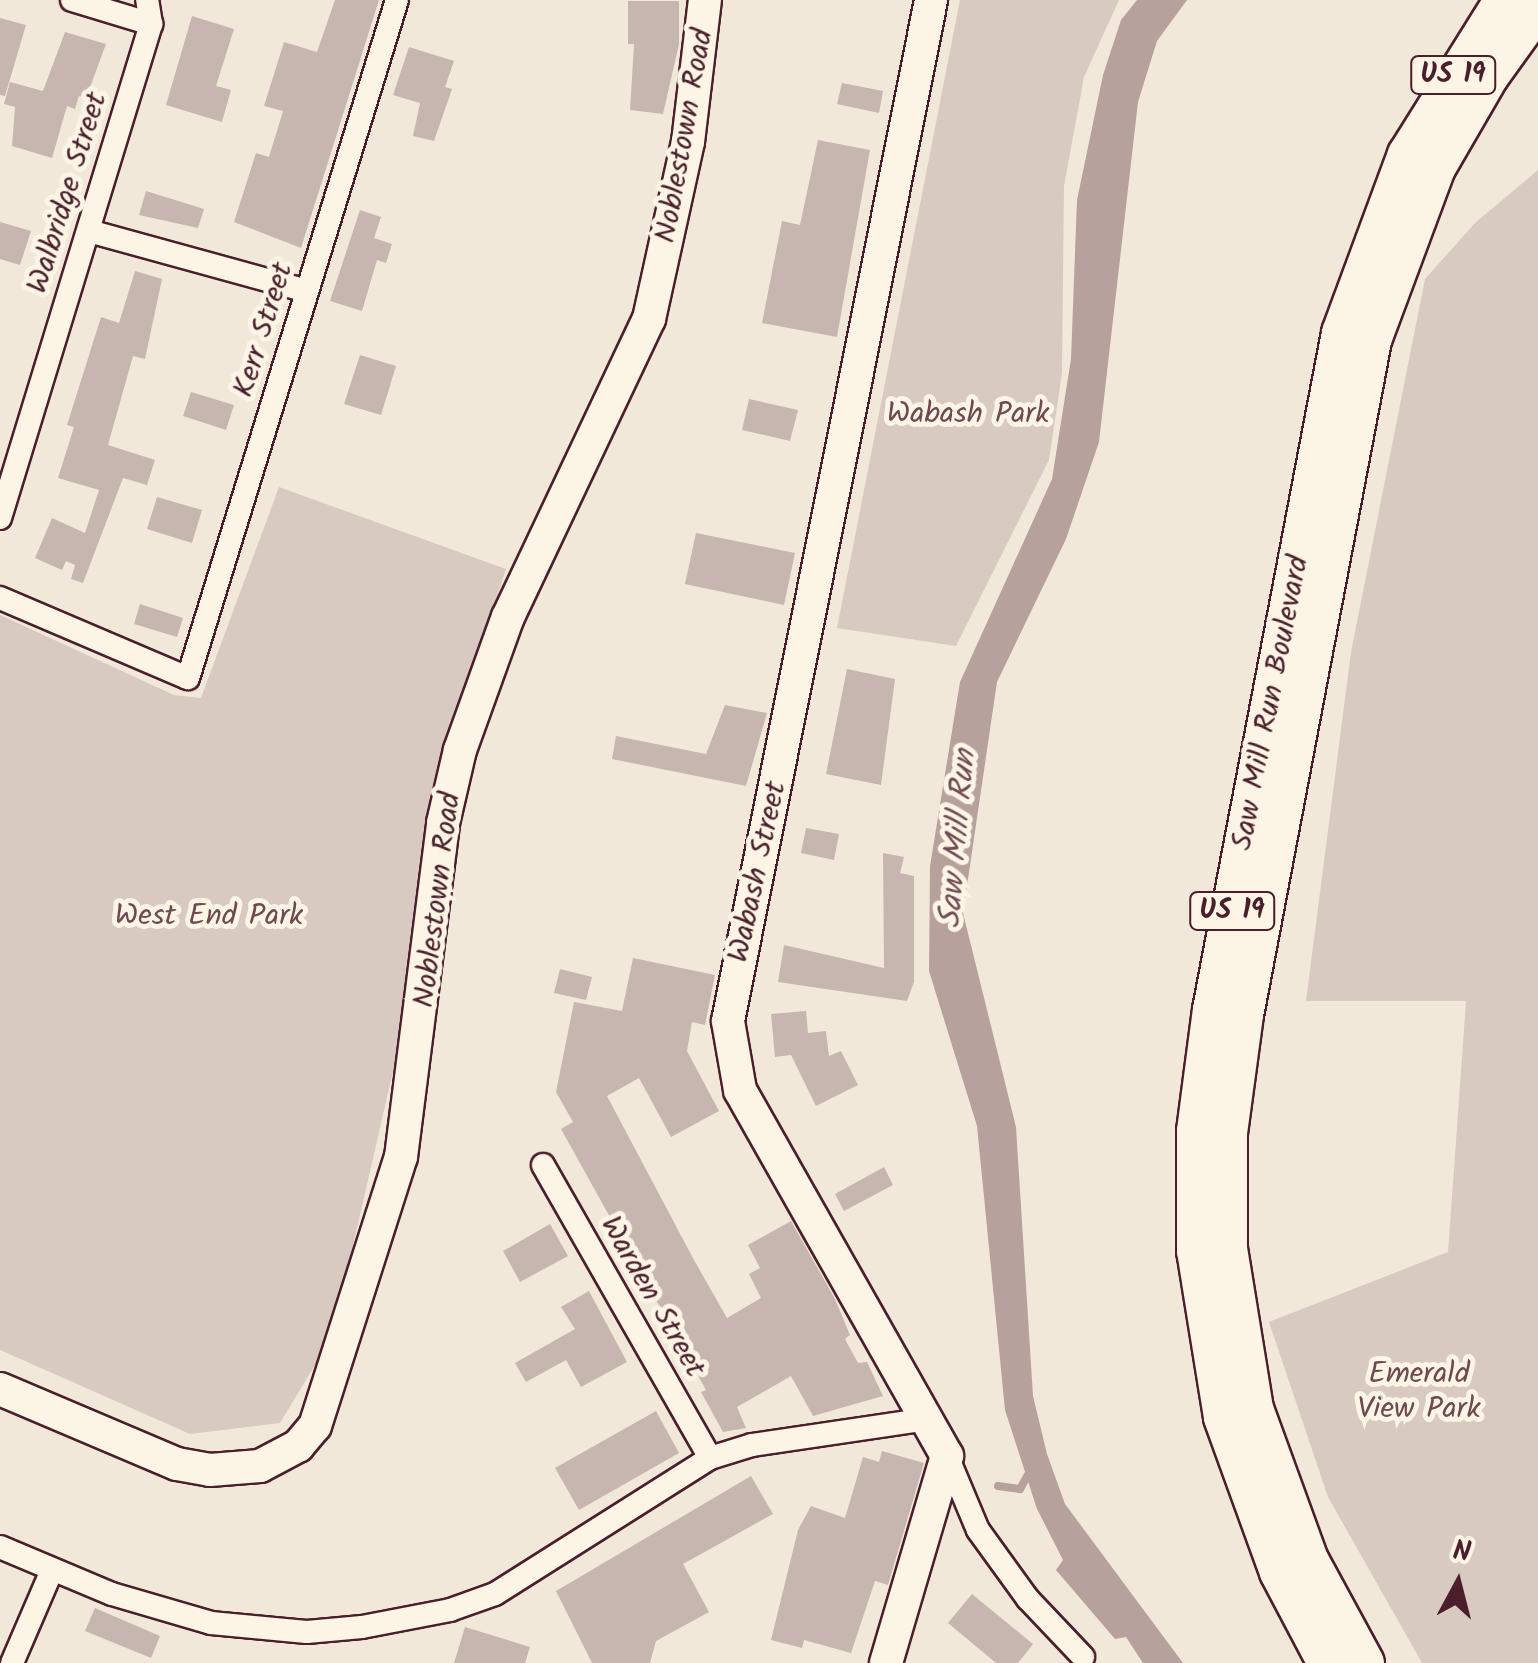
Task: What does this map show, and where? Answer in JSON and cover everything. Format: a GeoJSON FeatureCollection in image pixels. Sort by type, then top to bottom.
{"type":"FeatureCollection","features":[{"type":"Feature","properties":{"kind":"highway","name":"Saw Mill Run Boulevard"},"geometry":{"type":"LineString","coordinates":[[1328,1663],[1260,1523],[1220,1400],[1197,1251],[1200,1111],[1342,333],[1408,155],[1505,0]]}},
{"type":"Feature","properties":{"kind":"highway","name":"Saw Mill Run Boulevard"},"geometry":{"type":"LineString","coordinates":[[1364,1663],[1308,1560],[1253,1410],[1227,1249],[1232,1095],[1372,340],[1435,168],[1489,74],[1538,8]]}},
{"type":"Feature","properties":{"kind":"main road","name":"Noblestown Road"},"geometry":{"type":"LineString","coordinates":[[0,1389],[177,1464],[210,1470],[260,1466],[298,1446],[314,1426],[401,1157],[443,823],[460,750],[508,616],[649,320],[688,142],[705,0]]}},
{"type":"Feature","properties":{"kind":"main road","name":"Wabash Street"},"geometry":{"type":"LineString","coordinates":[[931,0],[728,1021],[740,1090],[947,1456]]}},
{"type":"Feature","properties":{"kind":"main road"},"geometry":{"type":"LineString","coordinates":[[886,1663],[947,1456]]}},
{"type":"Feature","properties":{"kind":"street"},"geometry":{"type":"LineString","coordinates":[[72,0],[149,12]]}},
{"type":"Feature","properties":{"kind":"street","name":"Kerr Street"},"geometry":{"type":"LineString","coordinates":[[0,598],[188,678],[398,0]]}},
{"type":"Feature","properties":{"kind":"street","name":"Walbridge Street"},"geometry":{"type":"LineString","coordinates":[[0,518],[89,230],[149,12]]}},
{"type":"Feature","properties":{"kind":"street"},"geometry":{"type":"LineString","coordinates":[[89,230],[307,291]]}},
{"type":"Feature","properties":{"kind":"street","name":"Warden Street"},"geometry":{"type":"LineString","coordinates":[[543,1165],[710,1458]]}},
{"type":"Feature","properties":{"kind":"street"},"geometry":{"type":"LineString","coordinates":[[0,1547],[52,1570],[211,1623],[307,1632],[405,1620],[496,1594],[710,1458],[928,1419]]}},
{"type":"Feature","properties":{"kind":"street","name":"Wabash Street"},"geometry":{"type":"LineString","coordinates":[[947,1456],[978,1530],[1028,1599],[1083,1657]]}},
{"type":"Feature","properties":{"kind":"street"},"geometry":{"type":"LineString","coordinates":[[12,1663],[52,1570]]}},
{"type":"Feature","properties":{"kind":"green space","name":"Wabash Park"},"geometry":{"type":"Polygon","coordinates":[[[960,0],[1119,0],[1084,77],[1064,186],[1062,373],[1049,460],[956,646],[837,628],[960,0]]]}},
{"type":"Feature","properties":{"kind":"green space","name":"Emerald View Park"},"geometry":{"type":"Polygon","coordinates":[[[1538,170],[1538,1663],[1422,1663],[1328,1497],[1269,1322],[1448,1252],[1466,1001],[1306,1001],[1351,652],[1425,279],[1475,223],[1538,170]]]}},
{"type":"Feature","properties":{"kind":"green space","name":"West End Park"},"geometry":{"type":"Polygon","coordinates":[[[279,487],[506,569],[450,743],[394,1067],[332,1337],[280,1423],[190,1434],[0,1350],[0,615],[174,695],[201,698],[279,487]]]}},
{"type":"Feature","properties":{"kind":"water","name":"Saw Mill Run"},"geometry":{"type":"Polygon","coordinates":[[[1137,0],[1187,0],[1157,41],[1138,102],[1099,442],[1066,539],[997,682],[963,913],[1016,1127],[1033,1396],[1047,1454],[1065,1504],[1183,1663],[1143,1663],[1126,1637],[1115,1639],[1056,1570],[1063,1560],[1037,1509],[1005,1410],[977,1126],[929,971],[930,866],[960,682],[1052,479],[1071,359],[1077,200],[1103,75],[1121,20],[1137,0]]]}},
{"type":"Feature","properties":{"kind":"building"},"geometry":{"type":"Polygon","coordinates":[[[335,0],[379,0],[301,248],[234,222],[256,153],[269,157],[283,111],[264,106],[284,42],[317,52],[335,0]]]}},
{"type":"Feature","properties":{"kind":"building"},"geometry":{"type":"Polygon","coordinates":[[[628,1],[679,1],[679,44],[663,114],[630,110],[634,44],[628,44],[628,1]]]}},
{"type":"Feature","properties":{"kind":"building"},"geometry":{"type":"Polygon","coordinates":[[[192,16],[234,29],[216,86],[231,90],[222,122],[166,105],[192,16]]]}},
{"type":"Feature","properties":{"kind":"building"},"geometry":{"type":"Polygon","coordinates":[[[0,18],[26,25],[5,96],[0,95],[0,18]]]}},
{"type":"Feature","properties":{"kind":"building"},"geometry":{"type":"Polygon","coordinates":[[[65,32],[106,44],[86,98],[79,96],[75,109],[67,106],[52,158],[12,146],[15,107],[4,104],[10,82],[43,91],[65,32]]]}},
{"type":"Feature","properties":{"kind":"building"},"geometry":{"type":"Polygon","coordinates":[[[409,47],[454,61],[445,87],[452,89],[434,141],[413,136],[420,103],[393,95],[409,47]]]}},
{"type":"Feature","properties":{"kind":"building"},"geometry":{"type":"Polygon","coordinates":[[[842,83],[883,91],[879,113],[837,104],[842,83]]]}},
{"type":"Feature","properties":{"kind":"building"},"geometry":{"type":"Polygon","coordinates":[[[818,140],[870,150],[837,337],[762,323],[782,221],[800,225],[818,140]]]}},
{"type":"Feature","properties":{"kind":"building"},"geometry":{"type":"Polygon","coordinates":[[[146,191],[204,209],[198,228],[139,215],[146,191]]]}},
{"type":"Feature","properties":{"kind":"building"},"geometry":{"type":"Polygon","coordinates":[[[360,210],[381,217],[374,238],[392,244],[386,263],[377,260],[362,311],[330,301],[360,210]]]}},
{"type":"Feature","properties":{"kind":"building"},"geometry":{"type":"Polygon","coordinates":[[[0,222],[31,231],[20,265],[0,259],[0,222]]]}},
{"type":"Feature","properties":{"kind":"building"},"geometry":{"type":"Polygon","coordinates":[[[135,271],[162,279],[145,359],[133,356],[108,445],[155,460],[147,485],[123,478],[83,583],[71,579],[75,565],[66,561],[62,570],[35,558],[52,518],[85,533],[99,490],[58,478],[74,427],[67,425],[101,317],[119,323],[135,271]]]}},
{"type":"Feature","properties":{"kind":"building"},"geometry":{"type":"Polygon","coordinates":[[[360,355],[396,366],[381,415],[344,404],[360,355]]]}},
{"type":"Feature","properties":{"kind":"building"},"geometry":{"type":"Polygon","coordinates":[[[191,392],[234,405],[226,430],[183,416],[191,392]]]}},
{"type":"Feature","properties":{"kind":"building"},"geometry":{"type":"Polygon","coordinates":[[[749,399],[798,410],[790,441],[742,430],[749,399]]]}},
{"type":"Feature","properties":{"kind":"building"},"geometry":{"type":"Polygon","coordinates":[[[157,497],[202,510],[192,543],[147,529],[157,497]]]}},
{"type":"Feature","properties":{"kind":"building"},"geometry":{"type":"Polygon","coordinates":[[[696,533],[795,553],[784,605],[685,584],[696,533]]]}},
{"type":"Feature","properties":{"kind":"building"},"geometry":{"type":"Polygon","coordinates":[[[140,604],[183,618],[177,637],[134,624],[140,604]]]}},
{"type":"Feature","properties":{"kind":"building"},"geometry":{"type":"Polygon","coordinates":[[[847,669],[895,679],[881,785],[826,774],[847,669]]]}},
{"type":"Feature","properties":{"kind":"building"},"geometry":{"type":"Polygon","coordinates":[[[725,705],[767,713],[746,786],[612,759],[616,736],[706,754],[725,705]]]}},
{"type":"Feature","properties":{"kind":"building"},"geometry":{"type":"Polygon","coordinates":[[[806,828],[839,834],[834,860],[801,853],[806,828]]]}},
{"type":"Feature","properties":{"kind":"building"},"geometry":{"type":"Polygon","coordinates":[[[883,853],[904,857],[900,873],[914,876],[914,982],[907,1001],[778,982],[784,945],[884,968],[883,853]]]}},
{"type":"Feature","properties":{"kind":"building"},"geometry":{"type":"Polygon","coordinates":[[[633,958],[715,975],[705,1025],[692,1022],[687,1051],[719,1111],[671,1137],[639,1078],[607,1096],[727,1318],[761,1298],[749,1274],[760,1268],[748,1245],[791,1221],[835,1299],[850,1335],[845,1339],[858,1363],[867,1362],[883,1396],[813,1416],[791,1376],[737,1407],[746,1428],[723,1432],[701,1392],[706,1390],[561,1129],[573,1122],[556,1092],[574,1002],[622,1011],[633,958]]]}},
{"type":"Feature","properties":{"kind":"building"},"geometry":{"type":"Polygon","coordinates":[[[560,969],[592,977],[586,1000],[554,993],[560,969]]]}},
{"type":"Feature","properties":{"kind":"building"},"geometry":{"type":"Polygon","coordinates":[[[806,1011],[808,1033],[826,1031],[829,1056],[841,1051],[858,1085],[816,1106],[791,1055],[775,1057],[771,1014],[806,1011]]]}},
{"type":"Feature","properties":{"kind":"building"},"geometry":{"type":"Polygon","coordinates":[[[884,1167],[893,1185],[844,1211],[835,1194],[884,1167]]]}},
{"type":"Feature","properties":{"kind":"building"},"geometry":{"type":"Polygon","coordinates":[[[550,1224],[568,1256],[520,1282],[503,1251],[550,1224]]]}},
{"type":"Feature","properties":{"kind":"building"},"geometry":{"type":"Polygon","coordinates":[[[589,1291],[627,1362],[581,1387],[566,1360],[526,1382],[515,1363],[575,1329],[561,1307],[589,1291]]]}},
{"type":"Feature","properties":{"kind":"building"},"geometry":{"type":"Polygon","coordinates":[[[656,1411],[679,1453],[579,1510],[555,1468],[656,1411]]]}},
{"type":"Feature","properties":{"kind":"building"},"geometry":{"type":"Polygon","coordinates":[[[882,1451],[924,1463],[888,1585],[875,1581],[851,1653],[804,1640],[802,1648],[771,1640],[798,1530],[811,1506],[845,1518],[863,1457],[879,1462],[882,1451]]]}},
{"type":"Feature","properties":{"kind":"building"},"geometry":{"type":"Polygon","coordinates":[[[751,1476],[773,1514],[683,1564],[709,1612],[656,1641],[650,1663],[592,1663],[556,1591],[751,1476]]]}},
{"type":"Feature","properties":{"kind":"building"},"geometry":{"type":"Polygon","coordinates":[[[972,1594],[1033,1644],[1018,1663],[996,1663],[948,1623],[972,1594]]]}},
{"type":"Feature","properties":{"kind":"building"},"geometry":{"type":"Polygon","coordinates":[[[95,1608],[160,1636],[151,1658],[85,1631],[95,1608]]]}},
{"type":"Feature","properties":{"kind":"building"},"geometry":{"type":"Polygon","coordinates":[[[465,1627],[530,1647],[525,1663],[454,1663],[465,1627]]]}},
{"type":"Feature","properties":{"kind":"waterway"},"geometry":{"type":"LineString","coordinates":[[998,1486],[1020,1489],[1031,1469]]}}]}
